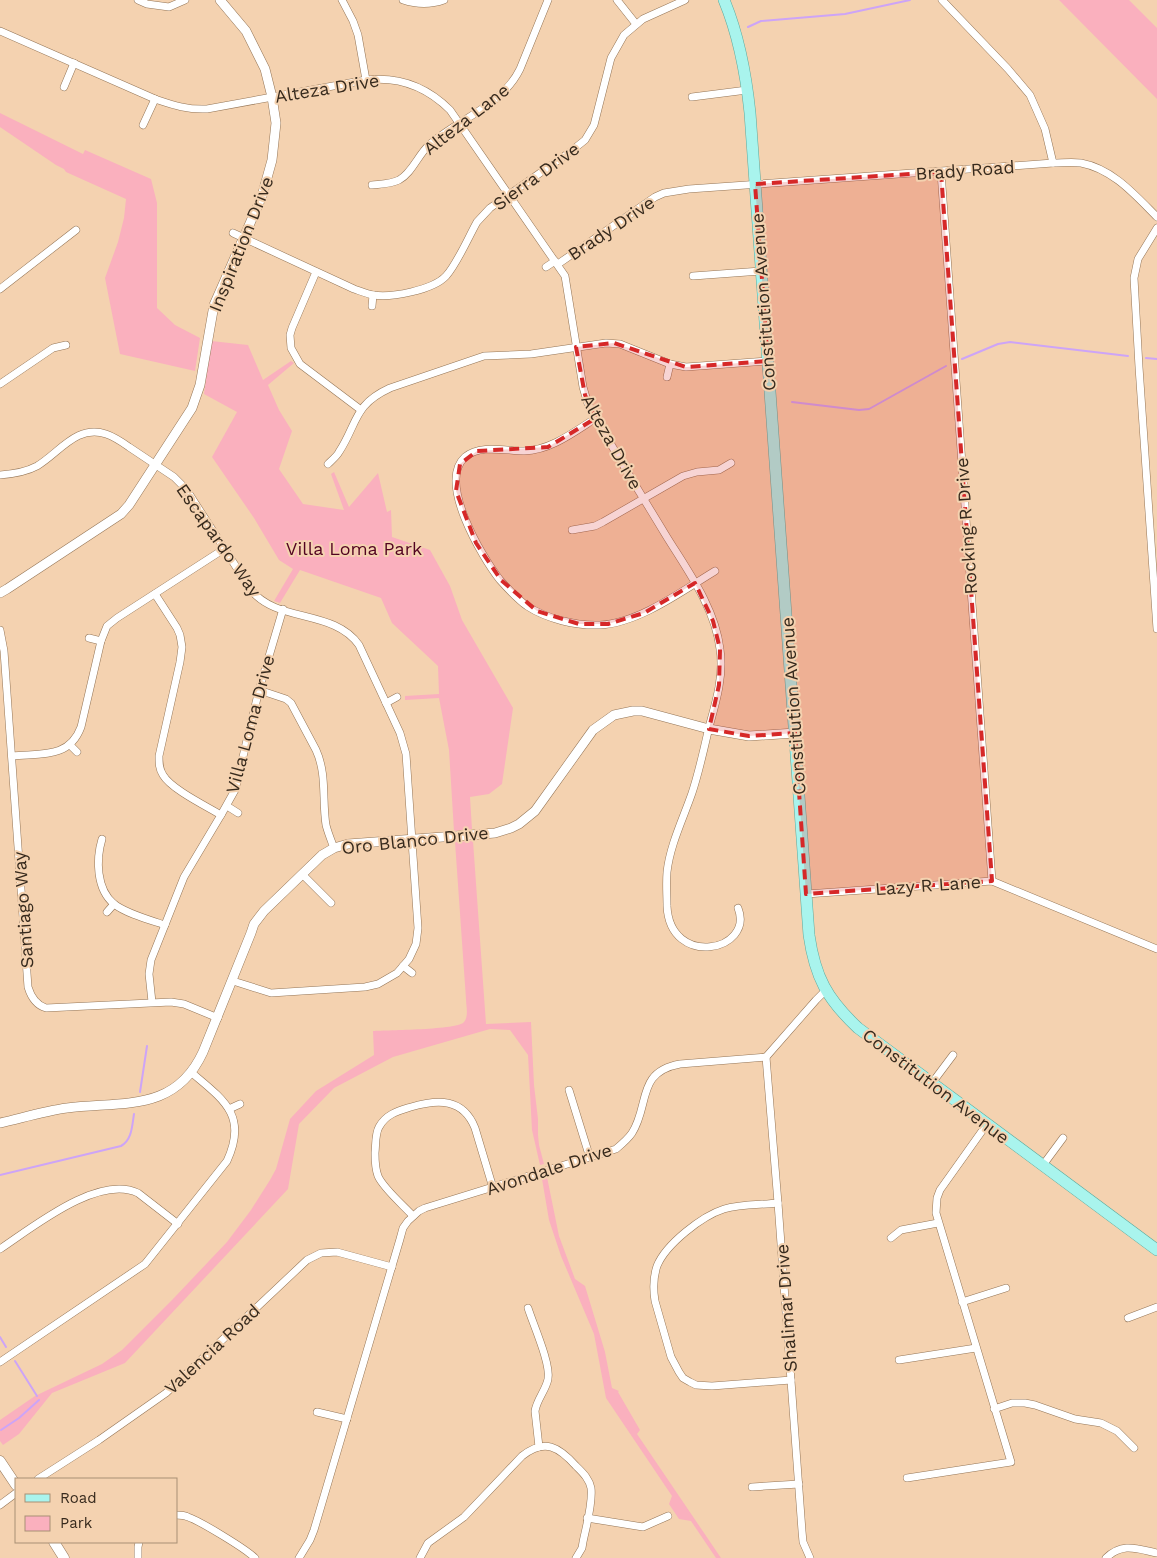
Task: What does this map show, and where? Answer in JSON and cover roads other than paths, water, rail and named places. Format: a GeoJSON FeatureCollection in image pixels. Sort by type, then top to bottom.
{"type":"FeatureCollection","features":[{"type":"Feature","properties":{"kind":"main road","name":"Constitution Avenue"},"geometry":{"type":"LineString","coordinates":[[724,0],[738,42],[747,90],[806,894],[811,949],[818,976],[834,1003],[858,1028],[1157,1250]]}},
{"type":"Feature","properties":{"kind":"main road"},"geometry":{"type":"LineString","coordinates":[[0,1461],[15,1484]]}},
{"type":"Feature","properties":{"kind":"main road"},"geometry":{"type":"LineString","coordinates":[[55,1543],[64,1558]]}},
{"type":"Feature","properties":{"kind":"street"},"geometry":{"type":"LineString","coordinates":[[138,0],[147,4],[169,7],[186,0]]}},
{"type":"Feature","properties":{"kind":"street","name":"Inspiration Drive"},"geometry":{"type":"LineString","coordinates":[[0,593],[114,520],[129,506],[192,408],[200,385],[214,305],[266,184],[272,160],[276,122],[265,69],[253,44],[236,18],[220,0]]}},
{"type":"Feature","properties":{"kind":"street"},"geometry":{"type":"LineString","coordinates":[[343,0],[358,35],[366,80]]}},
{"type":"Feature","properties":{"kind":"street"},"geometry":{"type":"LineString","coordinates":[[403,0],[416,4],[425,4],[444,0]]}},
{"type":"Feature","properties":{"kind":"street","name":"Alteza Lane"},"geometry":{"type":"LineString","coordinates":[[372,186],[390,183],[404,176],[429,145],[507,89],[516,77],[548,0]]}},
{"type":"Feature","properties":{"kind":"street"},"geometry":{"type":"LineString","coordinates":[[617,0],[636,24]]}},
{"type":"Feature","properties":{"kind":"street","name":"Sierra Drive"},"geometry":{"type":"LineString","coordinates":[[233,233],[354,289],[373,295],[382,296],[409,292],[441,280],[451,269],[477,222],[490,208],[585,140],[594,125],[611,58],[624,35],[650,15],[685,0]]}},
{"type":"Feature","properties":{"kind":"street"},"geometry":{"type":"LineString","coordinates":[[942,0],[1008,68],[1030,95],[1045,129],[1053,163]]}},
{"type":"Feature","properties":{"kind":"street","name":"Alteza Drive"},"geometry":{"type":"LineString","coordinates":[[0,31],[155,99],[180,108],[219,107],[386,78],[413,84],[432,94],[450,110],[565,276],[584,395],[643,498],[695,583],[713,621],[720,649],[720,686],[694,784],[670,853],[666,883],[667,911],[675,934],[680,939],[694,946],[710,947],[724,943],[735,934],[742,916],[738,908]]}},
{"type":"Feature","properties":{"kind":"street"},"geometry":{"type":"LineString","coordinates":[[64,87],[74,63]]}},
{"type":"Feature","properties":{"kind":"street"},"geometry":{"type":"LineString","coordinates":[[692,97],[747,90]]}},
{"type":"Feature","properties":{"kind":"street"},"geometry":{"type":"LineString","coordinates":[[143,125],[155,99]]}},
{"type":"Feature","properties":{"kind":"street","name":"Brady Road"},"geometry":{"type":"LineString","coordinates":[[755,184],[1053,163],[1080,163],[1105,170],[1132,192],[1157,217]]}},
{"type":"Feature","properties":{"kind":"street","name":"Rocking R Drive"},"geometry":{"type":"LineString","coordinates":[[941,172],[992,881]]}},
{"type":"Feature","properties":{"kind":"street","name":"Brady Drive"},"geometry":{"type":"LineString","coordinates":[[546,267],[646,202],[664,193],[689,189],[755,184]]}},
{"type":"Feature","properties":{"kind":"street"},"geometry":{"type":"LineString","coordinates":[[1157,228],[1138,259],[1134,278],[1157,629]]}},
{"type":"Feature","properties":{"kind":"street"},"geometry":{"type":"LineString","coordinates":[[0,289],[76,230]]}},
{"type":"Feature","properties":{"kind":"street"},"geometry":{"type":"LineString","coordinates":[[692,276],[761,271]]}},
{"type":"Feature","properties":{"kind":"street"},"geometry":{"type":"LineString","coordinates":[[316,272],[292,328],[290,335],[291,348],[297,360],[305,368],[361,410]]}},
{"type":"Feature","properties":{"kind":"street"},"geometry":{"type":"LineString","coordinates":[[372,306],[373,295]]}},
{"type":"Feature","properties":{"kind":"street"},"geometry":{"type":"LineString","coordinates":[[328,464],[339,453],[361,410],[369,401],[382,392],[476,358],[531,354],[614,343],[670,364],[686,367],[768,361]]}},
{"type":"Feature","properties":{"kind":"street"},"geometry":{"type":"LineString","coordinates":[[0,384],[52,348],[66,345]]}},
{"type":"Feature","properties":{"kind":"street"},"geometry":{"type":"LineString","coordinates":[[666,377],[670,364]]}},
{"type":"Feature","properties":{"kind":"street"},"geometry":{"type":"LineString","coordinates":[[596,418],[556,443],[541,449],[526,451],[484,450],[471,453],[460,464],[455,476],[456,491],[466,519],[485,557],[501,580],[518,598],[546,616],[579,624],[599,625],[627,620],[644,613],[715,571]]}},
{"type":"Feature","properties":{"kind":"street","name":"Escapardo Way"},"geometry":{"type":"LineString","coordinates":[[0,474],[16,473],[32,468],[46,460],[79,434],[96,431],[112,436],[174,477],[186,489],[256,596],[267,604],[338,627],[350,634],[359,645],[400,733],[405,747],[418,937],[413,951],[403,966],[384,982],[365,988],[271,993],[233,981]]}},
{"type":"Feature","properties":{"kind":"street"},"geometry":{"type":"LineString","coordinates":[[572,530],[595,526],[682,476],[697,472],[719,470],[731,463]]}},
{"type":"Feature","properties":{"kind":"street"},"geometry":{"type":"LineString","coordinates":[[12,756],[49,753],[62,750],[70,745],[78,735],[104,632],[112,622],[224,549]]}},
{"type":"Feature","properties":{"kind":"street"},"geometry":{"type":"LineString","coordinates":[[155,594],[177,628],[182,642],[182,653],[159,763],[168,782],[221,815]]}},
{"type":"Feature","properties":{"kind":"street","name":"Villa Loma Drive"},"geometry":{"type":"LineString","coordinates":[[152,1002],[149,967],[151,960],[184,876],[235,790],[258,690],[283,609]]}},
{"type":"Feature","properties":{"kind":"street","name":"Santiago Way"},"geometry":{"type":"LineString","coordinates":[[0,630],[4,651],[30,994],[37,1003],[46,1008],[178,1002],[218,1018]]}},
{"type":"Feature","properties":{"kind":"street"},"geometry":{"type":"LineString","coordinates":[[89,638],[101,641]]}},
{"type":"Feature","properties":{"kind":"street"},"geometry":{"type":"LineString","coordinates":[[182,642],[190,640]]}},
{"type":"Feature","properties":{"kind":"street"},"geometry":{"type":"LineString","coordinates":[[258,690],[286,698],[291,703],[316,750],[322,772],[326,822],[334,848]]}},
{"type":"Feature","properties":{"kind":"street"},"geometry":{"type":"LineString","coordinates":[[386,703],[398,697]]}},
{"type":"Feature","properties":{"kind":"street","name":"Oro Blanco Drive"},"geometry":{"type":"LineString","coordinates":[[0,1123],[67,1108],[151,1100],[177,1086],[192,1073],[204,1052],[259,917],[322,855],[334,848],[358,843],[495,833],[519,824],[541,804],[592,730],[614,715],[634,710],[709,729],[749,736],[794,733]]}},
{"type":"Feature","properties":{"kind":"street"},"geometry":{"type":"LineString","coordinates":[[70,745],[77,752]]}},
{"type":"Feature","properties":{"kind":"street"},"geometry":{"type":"LineString","coordinates":[[227,806],[238,813]]}},
{"type":"Feature","properties":{"kind":"street"},"geometry":{"type":"LineString","coordinates":[[102,839],[98,852],[100,880],[106,894],[114,904],[125,910],[165,925]]}},
{"type":"Feature","properties":{"kind":"street"},"geometry":{"type":"LineString","coordinates":[[302,874],[331,903]]}},
{"type":"Feature","properties":{"kind":"street","name":"Lazy R Lane"},"geometry":{"type":"LineString","coordinates":[[806,894],[992,881],[1157,949]]}},
{"type":"Feature","properties":{"kind":"street"},"geometry":{"type":"LineString","coordinates":[[107,912],[114,904]]}},
{"type":"Feature","properties":{"kind":"street"},"geometry":{"type":"LineString","coordinates":[[403,966],[412,973]]}},
{"type":"Feature","properties":{"kind":"street"},"geometry":{"type":"LineString","coordinates":[[766,1057],[826,990]]}},
{"type":"Feature","properties":{"kind":"street"},"geometry":{"type":"LineString","coordinates":[[932,1083],[953,1055]]}},
{"type":"Feature","properties":{"kind":"street","name":"Avondale Drive"},"geometry":{"type":"LineString","coordinates":[[299,1558],[314,1530],[403,1228],[413,1216],[434,1204],[493,1188],[616,1149],[632,1133],[639,1118],[645,1091],[655,1077],[666,1068],[680,1064],[766,1057]]}},
{"type":"Feature","properties":{"kind":"street","name":"Shalimar Drive"},"geometry":{"type":"LineString","coordinates":[[766,1057],[803,1542],[810,1558]]}},
{"type":"Feature","properties":{"kind":"street"},"geometry":{"type":"LineString","coordinates":[[0,1362],[140,1268],[151,1258],[220,1171],[231,1152],[235,1133],[232,1116],[218,1094],[192,1073]]}},
{"type":"Feature","properties":{"kind":"street"},"geometry":{"type":"LineString","coordinates":[[569,1090],[590,1158]]}},
{"type":"Feature","properties":{"kind":"street"},"geometry":{"type":"LineString","coordinates":[[413,1216],[381,1181],[375,1164],[378,1128],[387,1117],[398,1111],[435,1101],[451,1104],[464,1110],[472,1120],[475,1128],[493,1188]]}},
{"type":"Feature","properties":{"kind":"street"},"geometry":{"type":"LineString","coordinates":[[229,1109],[240,1104]]}},
{"type":"Feature","properties":{"kind":"street"},"geometry":{"type":"LineString","coordinates":[[907,1478],[1010,1462],[938,1224],[935,1206],[940,1190],[987,1124]]}},
{"type":"Feature","properties":{"kind":"street"},"geometry":{"type":"LineString","coordinates":[[1043,1166],[1063,1138]]}},
{"type":"Feature","properties":{"kind":"street"},"geometry":{"type":"LineString","coordinates":[[0,1249],[73,1202],[112,1189],[130,1190],[138,1193],[178,1224]]}},
{"type":"Feature","properties":{"kind":"street"},"geometry":{"type":"LineString","coordinates":[[778,1204],[731,1208],[712,1214],[704,1219],[674,1243],[661,1258],[655,1274],[654,1292],[671,1357],[683,1378],[696,1385],[712,1386],[791,1380]]}},
{"type":"Feature","properties":{"kind":"street"},"geometry":{"type":"LineString","coordinates":[[891,1238],[901,1230],[938,1224]]}},
{"type":"Feature","properties":{"kind":"street","name":"Valencia Road"},"geometry":{"type":"LineString","coordinates":[[40,1478],[99,1440],[166,1393],[307,1260],[320,1254],[337,1252],[392,1266]]}},
{"type":"Feature","properties":{"kind":"street"},"geometry":{"type":"LineString","coordinates":[[962,1302],[1006,1288]]}},
{"type":"Feature","properties":{"kind":"street"},"geometry":{"type":"LineString","coordinates":[[1128,1318],[1157,1307]]}},
{"type":"Feature","properties":{"kind":"street"},"geometry":{"type":"LineString","coordinates":[[528,1308],[549,1374],[535,1411],[539,1447]]}},
{"type":"Feature","properties":{"kind":"street"},"geometry":{"type":"LineString","coordinates":[[899,1360],[976,1348]]}},
{"type":"Feature","properties":{"kind":"street"},"geometry":{"type":"LineString","coordinates":[[994,1408],[1012,1403],[1025,1403],[1075,1419],[1101,1423],[1117,1431],[1134,1448]]}},
{"type":"Feature","properties":{"kind":"street"},"geometry":{"type":"LineString","coordinates":[[317,1412],[347,1419]]}},
{"type":"Feature","properties":{"kind":"street"},"geometry":{"type":"LineString","coordinates":[[420,1558],[424,1549],[434,1538],[464,1517],[522,1456],[528,1451],[539,1447],[552,1447],[564,1453],[589,1481],[591,1492],[582,1548],[576,1558]]}},
{"type":"Feature","properties":{"kind":"street"},"geometry":{"type":"LineString","coordinates":[[752,1487],[799,1484]]}},
{"type":"Feature","properties":{"kind":"street"},"geometry":{"type":"LineString","coordinates":[[0,1505],[15,1494]]}},
{"type":"Feature","properties":{"kind":"street"},"geometry":{"type":"LineString","coordinates":[[178,1515],[195,1520],[255,1558]]}},
{"type":"Feature","properties":{"kind":"street"},"geometry":{"type":"LineString","coordinates":[[587,1518],[644,1527],[668,1516]]}},
{"type":"Feature","properties":{"kind":"street"},"geometry":{"type":"LineString","coordinates":[[138,1558],[139,1543]]}},
{"type":"Feature","properties":{"kind":"street"},"geometry":{"type":"LineString","coordinates":[[1106,1558],[1115,1551],[1127,1547],[1157,1553]]}},
{"type":"Feature","properties":{"kind":"waterway"},"geometry":{"type":"LineString","coordinates":[[748,27],[761,21],[845,14],[910,0]]}},
{"type":"Feature","properties":{"kind":"waterway"},"geometry":{"type":"LineString","coordinates":[[962,359],[998,344],[1010,342],[1128,356]]}},
{"type":"Feature","properties":{"kind":"waterway"},"geometry":{"type":"LineString","coordinates":[[1146,358],[1157,359]]}},
{"type":"Feature","properties":{"kind":"waterway"},"geometry":{"type":"LineString","coordinates":[[792,402],[859,410],[869,409],[946,366]]}},
{"type":"Feature","properties":{"kind":"waterway"},"geometry":{"type":"LineString","coordinates":[[140,1092],[147,1046]]}},
{"type":"Feature","properties":{"kind":"waterway"},"geometry":{"type":"LineString","coordinates":[[0,1175],[121,1146],[129,1136],[134,1114]]}},
{"type":"Feature","properties":{"kind":"waterway"},"geometry":{"type":"LineString","coordinates":[[0,1337],[6,1347]]}},
{"type":"Feature","properties":{"kind":"waterway"},"geometry":{"type":"LineString","coordinates":[[15,1361],[37,1396]]}},
{"type":"Feature","properties":{"kind":"waterway"},"geometry":{"type":"LineString","coordinates":[[1,1430],[19,1418],[39,1400]]}},
{"type":"Feature","properties":{"kind":"park label","name":"Villa Loma Park"},"geometry":{"type":"Point","coordinates":[354,548]}}]}
